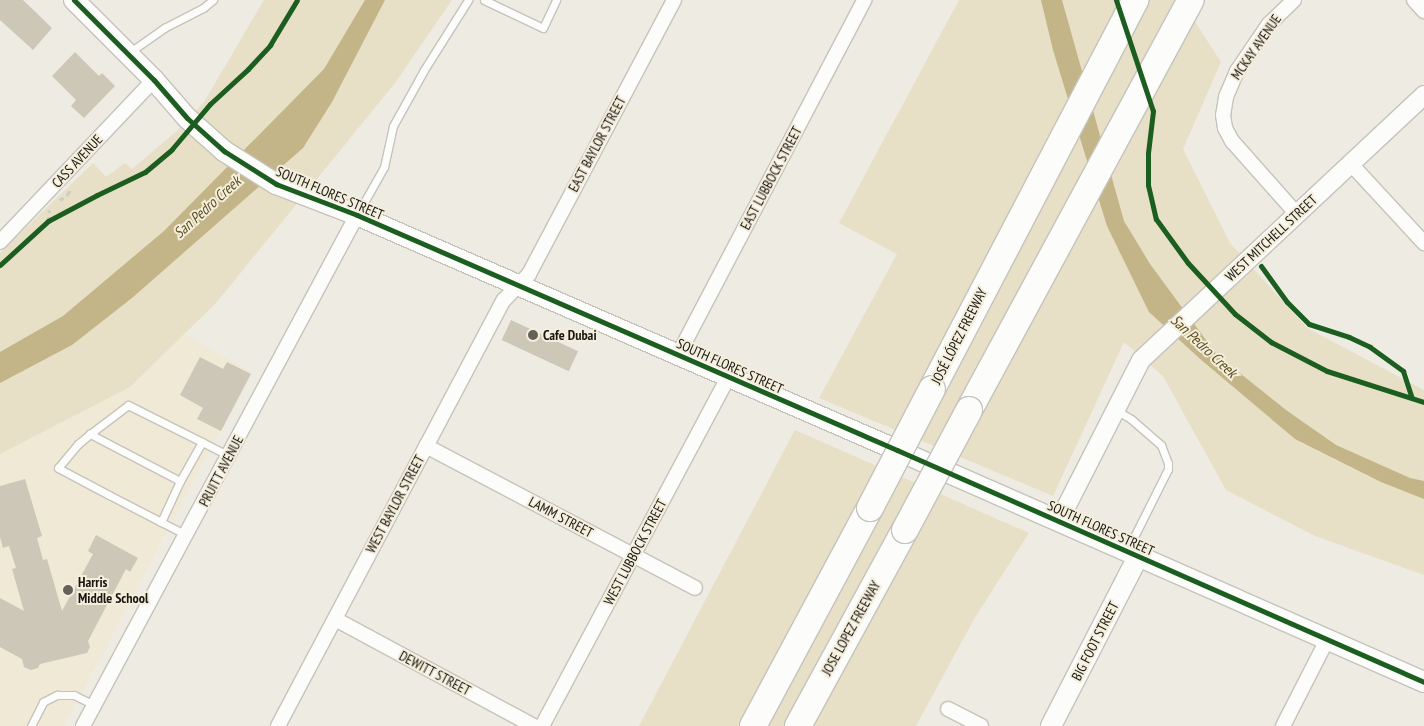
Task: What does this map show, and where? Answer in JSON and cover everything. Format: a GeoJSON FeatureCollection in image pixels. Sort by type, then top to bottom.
{"type":"FeatureCollection","features":[{"type":"Feature","properties":{"kind":"highway","name":"JOSÉ LÓPEZ FREEWAY"},"geometry":{"type":"LineString","coordinates":[[781,672],[870,508],[1006,243],[1135,0]]}},
{"type":"Feature","properties":{"kind":"highway"},"geometry":{"type":"LineString","coordinates":[[814,726],[905,530],[1190,0]]}},
{"type":"Feature","properties":{"kind":"highway"},"geometry":{"type":"LineString","coordinates":[[1172,35],[1197,0]]}},
{"type":"Feature","properties":{"kind":"highway","name":"JOSE LOPEZ FREEWAY"},"geometry":{"type":"LineString","coordinates":[[798,726],[905,530]]}},
{"type":"Feature","properties":{"kind":"highway"},"geometry":{"type":"LineString","coordinates":[[745,726],[781,672]]}},
{"type":"Feature","properties":{"kind":"highway"},"geometry":{"type":"LineString","coordinates":[[754,726],[781,672]]}},
{"type":"Feature","properties":{"kind":"main road","name":"SOUTH FLORES STREET"},"geometry":{"type":"LineString","coordinates":[[74,0],[154,80],[187,118],[224,151],[276,184],[357,215],[1424,682]]}},
{"type":"Feature","properties":{"kind":"main road","name":"BIG FOOT STREET"},"geometry":{"type":"LineString","coordinates":[[1051,726],[1132,554]]}},
{"type":"Feature","properties":{"kind":"street","name":"EAST BAYLOR STREET"},"geometry":{"type":"LineString","coordinates":[[517,286],[529,274],[674,0]]}},
{"type":"Feature","properties":{"kind":"street","name":"EAST LUBBOCK STREET"},"geometry":{"type":"LineString","coordinates":[[678,355],[864,0]]}},
{"type":"Feature","properties":{"kind":"street","name":"MCKAY AVENUE"},"geometry":{"type":"LineString","coordinates":[[1294,0],[1269,24],[1237,71],[1226,97],[1222,115],[1225,128],[1232,141],[1296,213]]}},
{"type":"Feature","properties":{"kind":"street"},"geometry":{"type":"LineString","coordinates":[[1414,0],[1424,11]]}},
{"type":"Feature","properties":{"kind":"street","name":"CASS AVENUE"},"geometry":{"type":"LineString","coordinates":[[0,242],[154,80]]}},
{"type":"Feature","properties":{"kind":"street","name":"WEST MITCHELL STREET"},"geometry":{"type":"LineString","coordinates":[[1059,521],[1141,360],[1296,213],[1424,96]]}},
{"type":"Feature","properties":{"kind":"street"},"geometry":{"type":"LineString","coordinates":[[1351,164],[1424,243]]}},
{"type":"Feature","properties":{"kind":"street","name":"PRUITT AVENUE"},"geometry":{"type":"LineString","coordinates":[[84,726],[188,535],[357,215]]}},
{"type":"Feature","properties":{"kind":"street","name":"WEST BAYLOR STREET"},"geometry":{"type":"LineString","coordinates":[[278,726],[504,300],[517,286]]}},
{"type":"Feature","properties":{"kind":"street","name":"WEST LUBBOCK STREET"},"geometry":{"type":"LineString","coordinates":[[542,726],[728,378]]}},
{"type":"Feature","properties":{"kind":"street","name":"LAMM STREET"},"geometry":{"type":"LineString","coordinates":[[426,446],[695,588]]}},
{"type":"Feature","properties":{"kind":"street","name":"DEWITT STREET"},"geometry":{"type":"LineString","coordinates":[[335,619],[534,726]]}},
{"type":"Feature","properties":{"kind":"street"},"geometry":{"type":"LineString","coordinates":[[1283,726],[1328,640]]}},
{"type":"Feature","properties":{"kind":"street"},"geometry":{"type":"LineString","coordinates":[[948,709],[981,726]]}},
{"type":"Feature","properties":{"kind":"lane"},"geometry":{"type":"LineString","coordinates":[[127,54],[164,28],[204,8],[213,0]]}},
{"type":"Feature","properties":{"kind":"lane"},"geometry":{"type":"LineString","coordinates":[[357,215],[384,166],[393,126],[424,70],[468,0]]}},
{"type":"Feature","properties":{"kind":"lane"},"geometry":{"type":"LineString","coordinates":[[484,0],[542,28],[556,0]]}},
{"type":"Feature","properties":{"kind":"lane"},"geometry":{"type":"LineString","coordinates":[[188,535],[58,468],[78,444],[128,405],[230,456]]}},
{"type":"Feature","properties":{"kind":"lane"},"geometry":{"type":"LineString","coordinates":[[1116,410],[1131,419],[1161,445],[1168,463],[1168,469],[1132,554]]}},
{"type":"Feature","properties":{"kind":"lane"},"geometry":{"type":"LineString","coordinates":[[90,434],[180,481]]}},
{"type":"Feature","properties":{"kind":"lane"},"geometry":{"type":"LineString","coordinates":[[161,522],[180,481],[202,442]]}},
{"type":"Feature","properties":{"kind":"lane"},"geometry":{"type":"LineString","coordinates":[[30,726],[43,702],[57,695],[74,695],[94,706]]}},
{"type":"Feature","properties":{"kind":"path"},"geometry":{"type":"LineString","coordinates":[[42,228],[56,217]]}},
{"type":"Feature","properties":{"kind":"shaded area"},"geometry":{"type":"Polygon","coordinates":[[[264,0],[452,0],[395,83],[216,303],[130,387],[0,454],[0,253],[93,163],[106,177],[125,163],[132,169],[178,130],[204,102],[264,0]]]}},
{"type":"Feature","properties":{"kind":"shaded area"},"geometry":{"type":"Polygon","coordinates":[[[959,0],[1181,0],[1221,62],[1183,149],[1230,243],[1307,328],[1424,390],[1424,575],[1315,536],[1226,490],[1163,376],[1124,342],[1053,496],[819,398],[897,254],[839,223],[959,0]]]}},
{"type":"Feature","properties":{"kind":"shaded area","name":"Harris Middle School"},"geometry":{"type":"Polygon","coordinates":[[[184,334],[251,372],[64,726],[0,726],[0,454],[132,386],[184,334]]]}},
{"type":"Feature","properties":{"kind":"shaded area"},"geometry":{"type":"Polygon","coordinates":[[[795,430],[1029,533],[974,619],[916,726],[639,726],[795,430]]]}},
{"type":"Feature","properties":{"kind":"water","name":"San Pedro Creek"},"geometry":{"type":"Polygon","coordinates":[[[365,0],[385,0],[332,102],[303,148],[132,298],[72,345],[0,383],[0,352],[63,316],[164,231],[324,69],[365,0]]]}},
{"type":"Feature","properties":{"kind":"water","name":"San Pedro Creek"},"geometry":{"type":"Polygon","coordinates":[[[1041,0],[1062,0],[1124,221],[1150,264],[1217,355],[1286,410],[1336,445],[1410,478],[1424,481],[1424,499],[1381,482],[1295,439],[1199,358],[1149,312],[1107,226],[1053,50],[1041,0]]]}},
{"type":"Feature","properties":{"kind":"building"},"geometry":{"type":"Polygon","coordinates":[[[0,0],[23,0],[52,28],[33,50],[0,20],[0,0]]]}},
{"type":"Feature","properties":{"kind":"building"},"geometry":{"type":"Polygon","coordinates":[[[75,52],[99,76],[102,73],[115,86],[84,118],[71,106],[76,100],[52,76],[75,52]]]}},
{"type":"Feature","properties":{"kind":"building"},"geometry":{"type":"Polygon","coordinates":[[[511,320],[578,351],[569,371],[502,340],[511,320]]]}},
{"type":"Feature","properties":{"kind":"building"},"geometry":{"type":"Polygon","coordinates":[[[200,357],[223,369],[227,362],[251,374],[221,431],[197,419],[203,408],[180,395],[200,357]]]}},
{"type":"Feature","properties":{"kind":"building"},"geometry":{"type":"Polygon","coordinates":[[[25,479],[42,536],[37,538],[43,560],[47,559],[62,611],[93,554],[88,551],[96,535],[138,558],[130,572],[126,569],[88,641],[90,647],[87,653],[40,664],[38,668],[31,670],[24,667],[22,659],[0,647],[0,598],[24,611],[12,569],[16,568],[9,546],[3,548],[0,537],[0,486],[25,479]]]}},
{"type":"Feature","properties":{"kind":"cycle path"},"geometry":{"type":"LineString","coordinates":[[74,0],[154,80],[187,118],[224,151],[276,184],[357,215],[1424,682]]}},
{"type":"Feature","properties":{"kind":"cycle path"},"geometry":{"type":"LineString","coordinates":[[0,265],[48,221],[145,172],[172,149],[210,104],[248,69],[270,45],[297,0]]}},
{"type":"Feature","properties":{"kind":"cycle path"},"geometry":{"type":"LineString","coordinates":[[1116,0],[1153,111],[1148,153],[1148,185],[1156,219],[1188,263],[1235,314],[1271,342],[1327,371],[1424,402]]}},
{"type":"Feature","properties":{"kind":"cycle path"},"geometry":{"type":"LineString","coordinates":[[1261,266],[1287,302],[1309,324],[1349,337],[1370,347],[1403,371],[1412,398]]}},
{"type":"Feature","properties":{"kind":"place","name":"Cafe Dubai"},"geometry":{"type":"Point","coordinates":[533,335]}},
{"type":"Feature","properties":{"kind":"place","name":"Harris Middle School"},"geometry":{"type":"Point","coordinates":[68,590]}}]}
